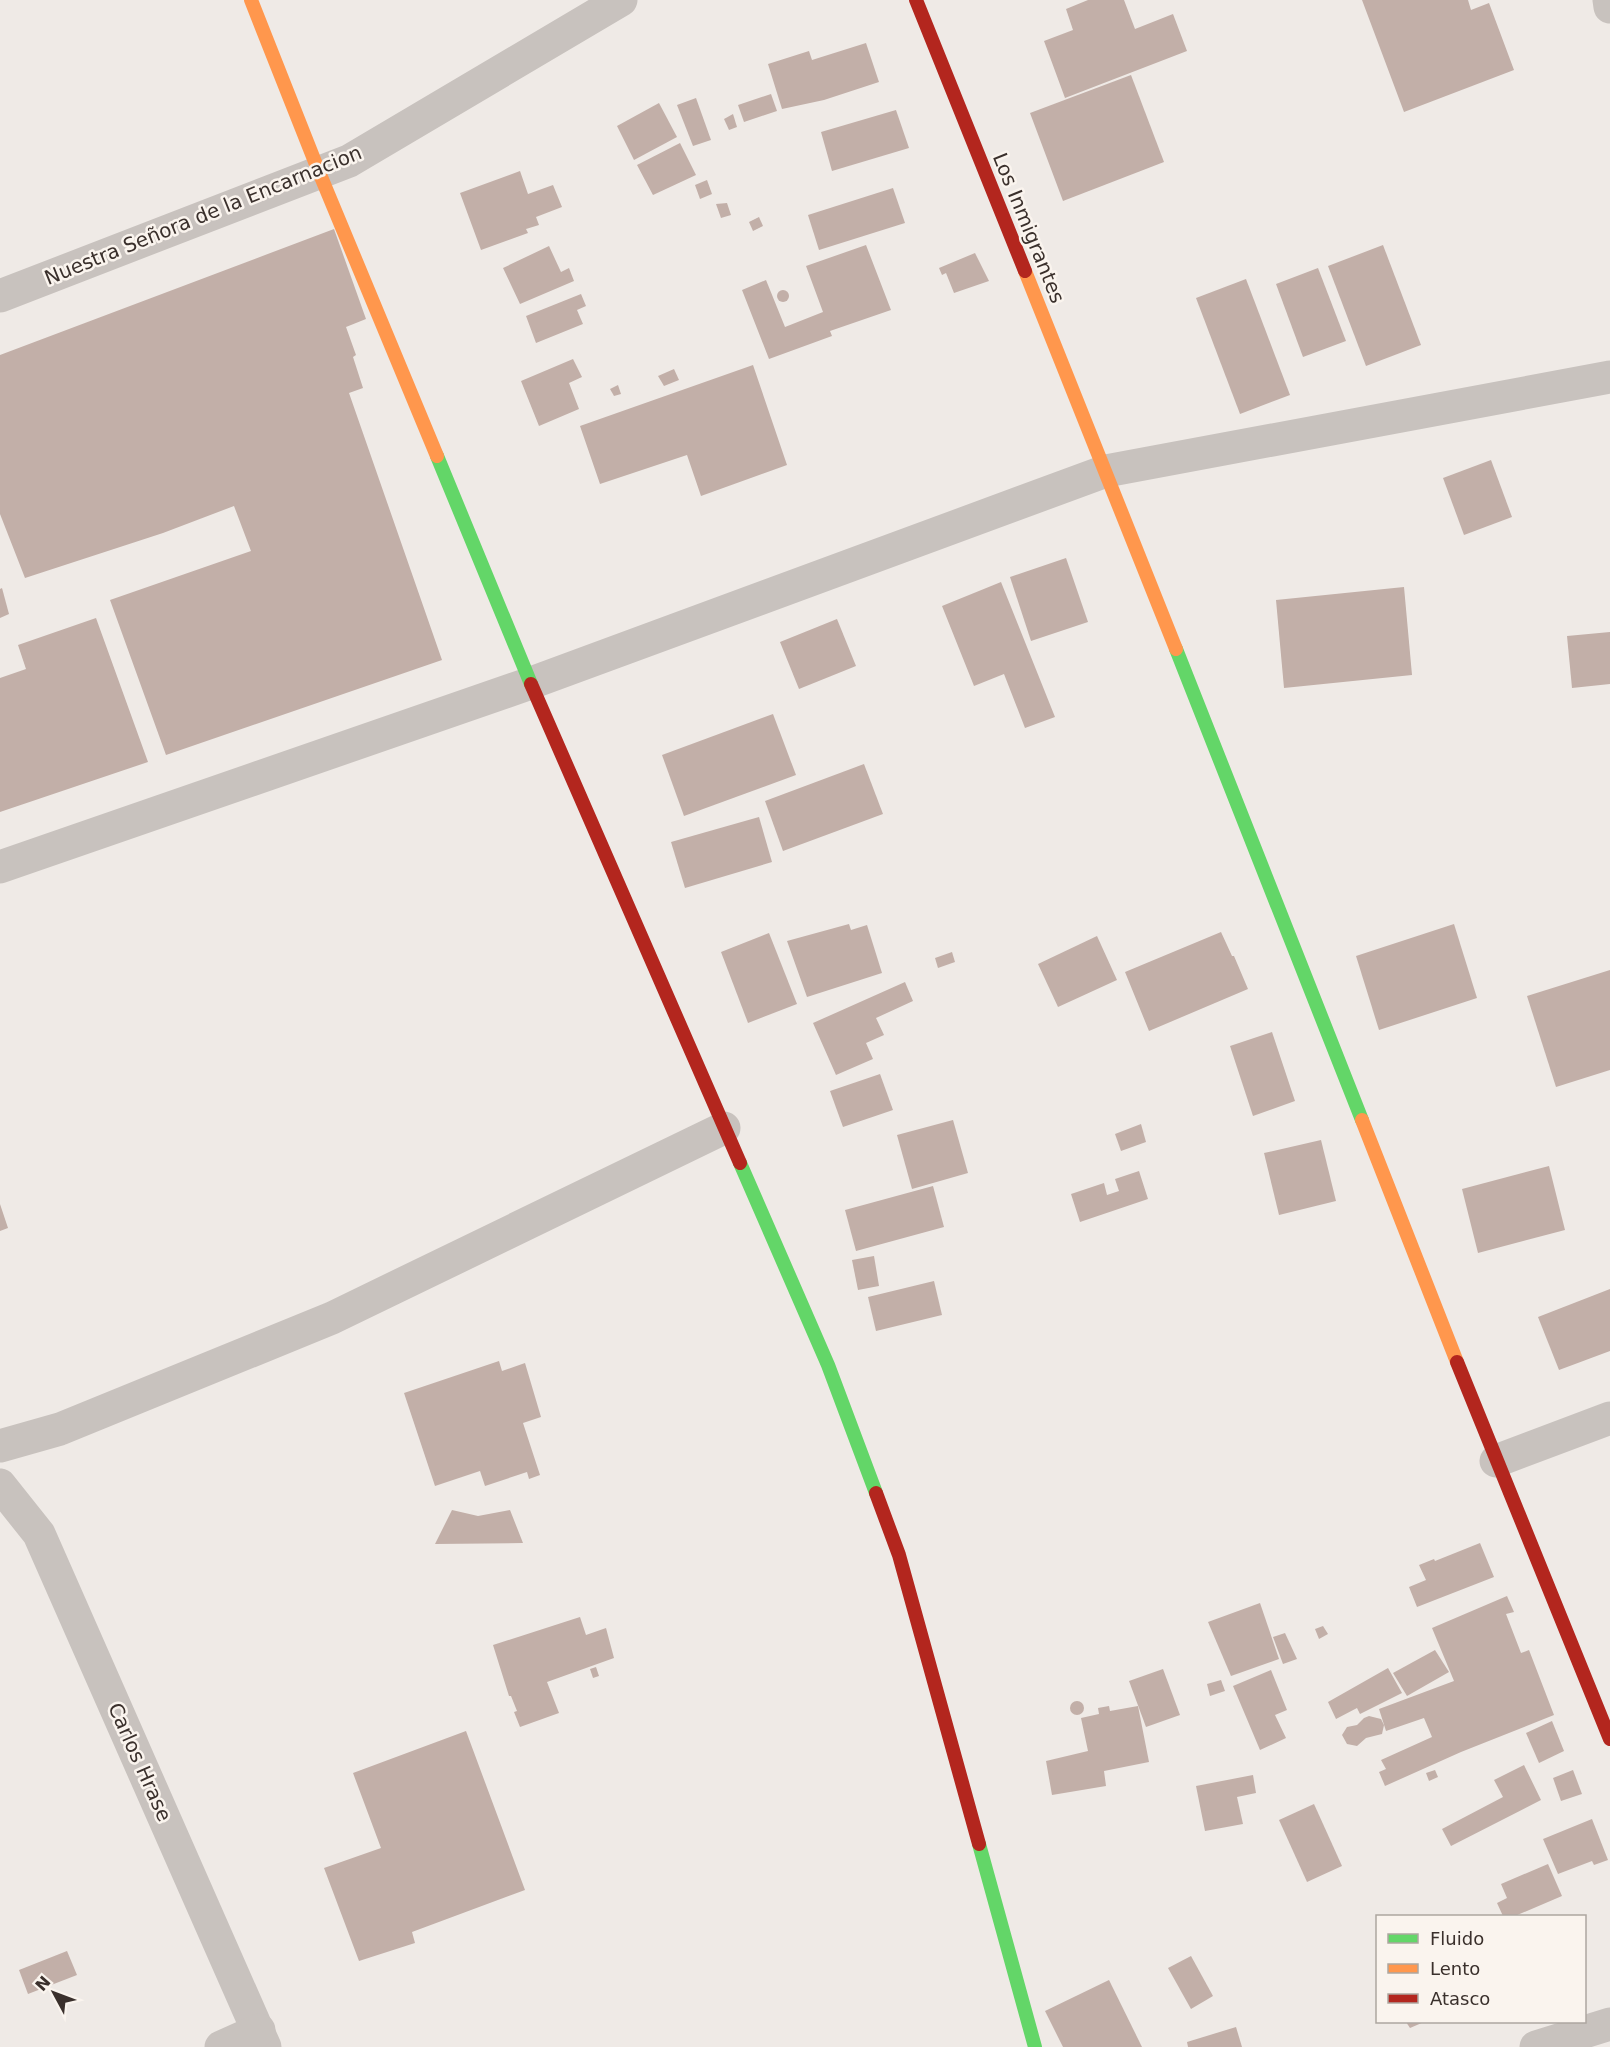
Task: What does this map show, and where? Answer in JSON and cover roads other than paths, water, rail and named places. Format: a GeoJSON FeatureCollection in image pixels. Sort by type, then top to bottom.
{"type":"FeatureCollection","features":[{"type":"Feature","properties":{"kind":"street"},"geometry":{"type":"LineString","coordinates":[[251,0],[319,172],[531,682],[828,1365],[899,1555],[1035,2047]]}},
{"type":"Feature","properties":{"kind":"street","name":"Nuestra Señora de la Encarnacion"},"geometry":{"type":"LineString","coordinates":[[0,296],[348,161],[621,0]]}},
{"type":"Feature","properties":{"kind":"street","name":"Los Inmigrantes"},"geometry":{"type":"LineString","coordinates":[[916,0],[1106,471],[1496,1461],[1610,1739]]}},
{"type":"Feature","properties":{"kind":"street"},"geometry":{"type":"LineString","coordinates":[[1609,0],[1610,7]]}},
{"type":"Feature","properties":{"kind":"street"},"geometry":{"type":"LineString","coordinates":[[0,867],[531,682],[1106,471],[1610,377]]}},
{"type":"Feature","properties":{"kind":"street"},"geometry":{"type":"LineString","coordinates":[[0,1446],[60,1429],[332,1318],[724,1128]]}},
{"type":"Feature","properties":{"kind":"street"},"geometry":{"type":"LineString","coordinates":[[1496,1461],[1610,1418]]}},
{"type":"Feature","properties":{"kind":"street","name":"Carlos Hrase"},"geometry":{"type":"LineString","coordinates":[[0,1485],[39,1534],[262,2039]]}},
{"type":"Feature","properties":{"kind":"street"},"geometry":{"type":"LineString","coordinates":[[1536,2047],[1610,2024]]}},
{"type":"Feature","properties":{"kind":"street"},"geometry":{"type":"LineString","coordinates":[[221,2047],[262,2039]]}}]}
